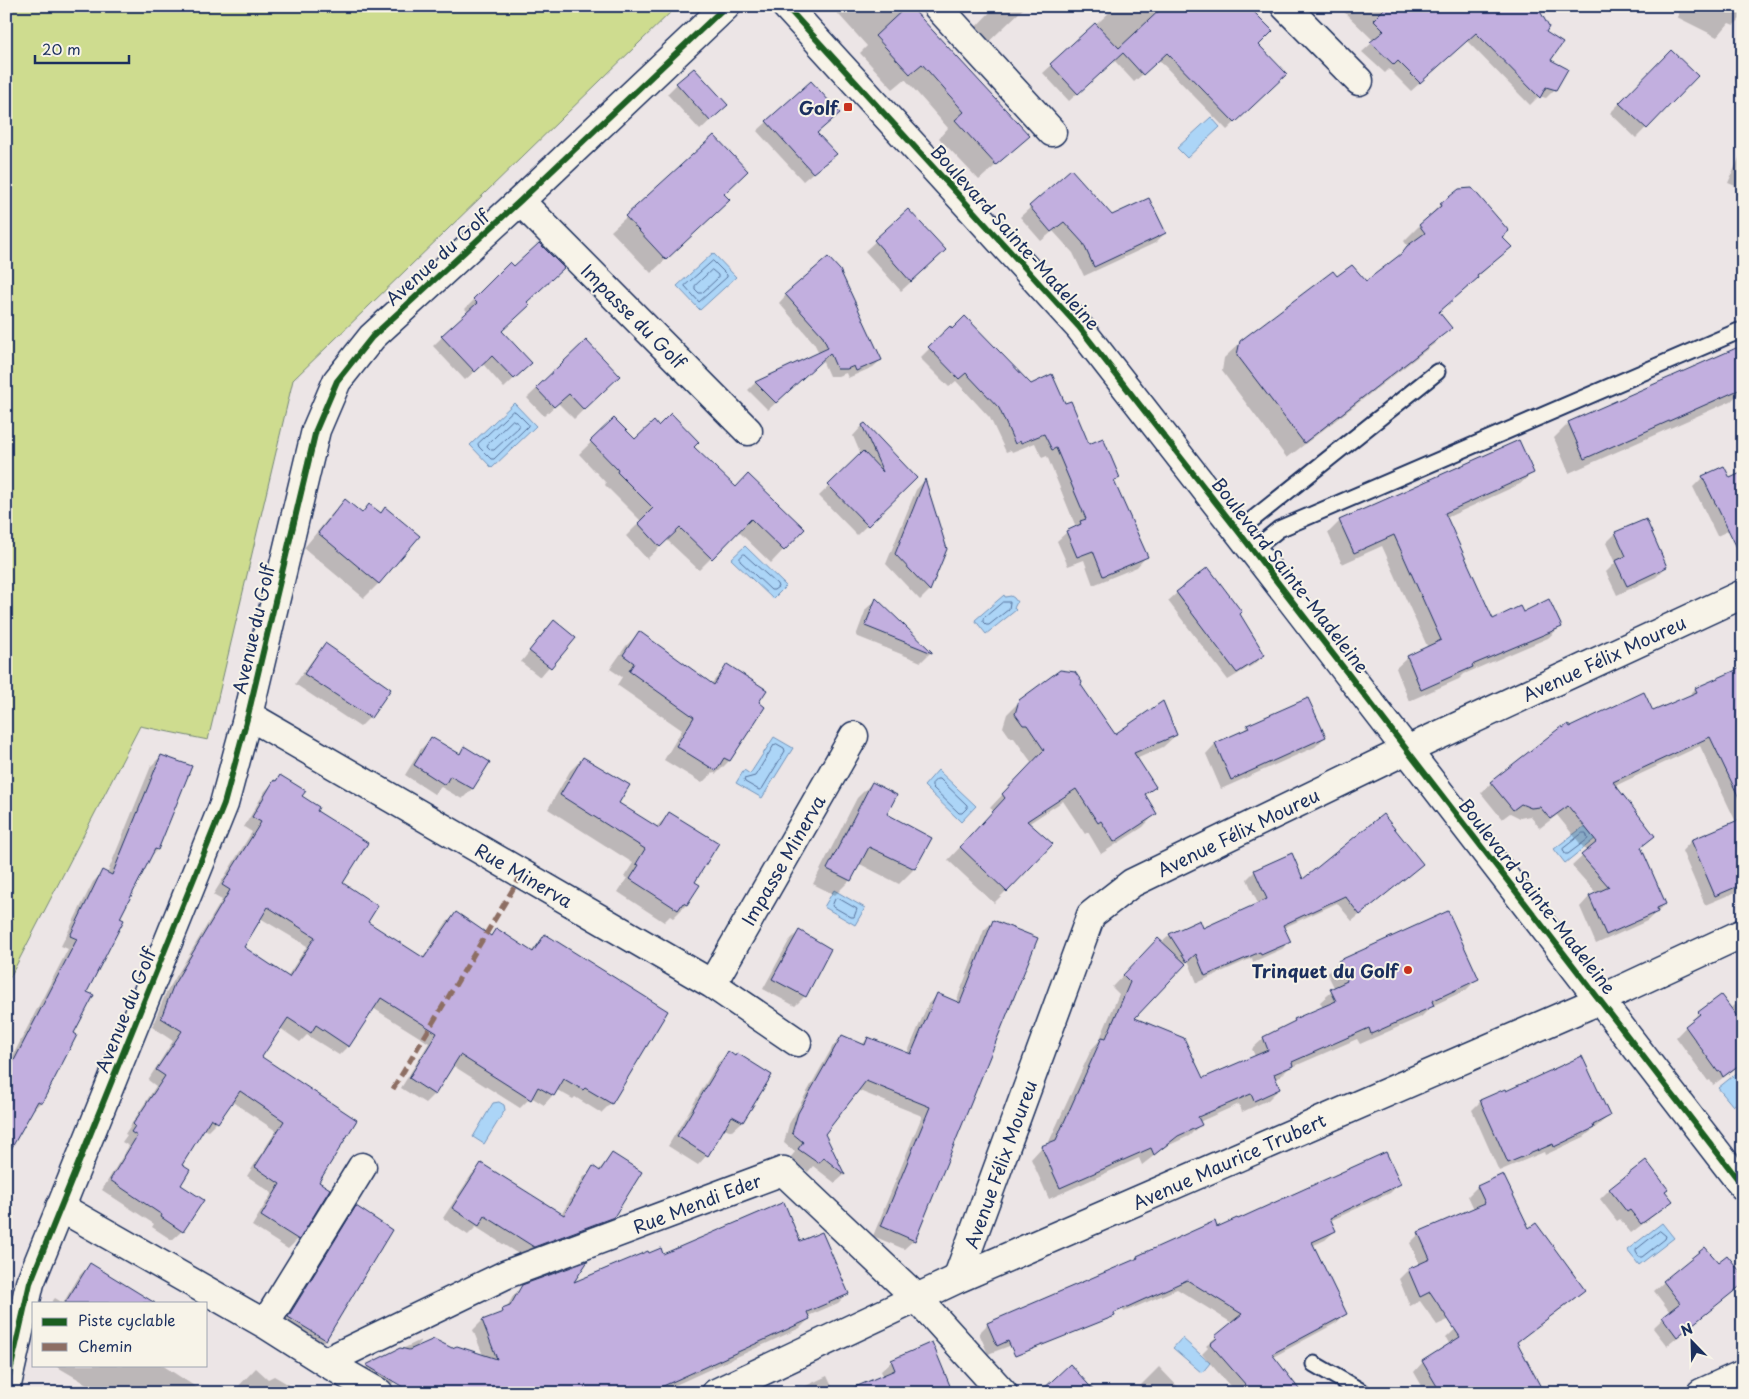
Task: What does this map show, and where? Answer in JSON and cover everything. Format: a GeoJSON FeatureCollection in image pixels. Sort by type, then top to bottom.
{"type":"FeatureCollection","features":[{"type":"Feature","properties":{"kind":"street","name":"Avenue du Golf"},"geometry":{"type":"LineString","coordinates":[[6,1389],[30,1283],[224,804],[248,715],[316,430],[337,381],[372,337],[520,201],[726,6]]}},
{"type":"Feature","properties":{"kind":"street","name":"Boulevard Sainte-Madeleine"},"geometry":{"type":"LineString","coordinates":[[786,6],[1079,327],[1743,1186]]}},
{"type":"Feature","properties":{"kind":"street"},"geometry":{"type":"LineString","coordinates":[[937,6],[1052,132]]}},
{"type":"Feature","properties":{"kind":"street"},"geometry":{"type":"LineString","coordinates":[[1285,6],[1358,81]]}},
{"type":"Feature","properties":{"kind":"street","name":"Impasse du Golf"},"geometry":{"type":"LineString","coordinates":[[520,201],[748,431]]}},
{"type":"Feature","properties":{"kind":"street","name":"Avenue Félix Moureu"},"geometry":{"type":"LineString","coordinates":[[957,1279],[1091,916],[1132,883],[1407,750],[1743,594]]}},
{"type":"Feature","properties":{"kind":"street","name":"Rue Minerva"},"geometry":{"type":"LineString","coordinates":[[248,715],[712,984],[797,1042]]}},
{"type":"Feature","properties":{"kind":"street","name":"Impasse Minerva"},"geometry":{"type":"LineString","coordinates":[[712,984],[854,736]]}},
{"type":"Feature","properties":{"kind":"street","name":"Avenue Maurice Trubert"},"geometry":{"type":"LineString","coordinates":[[716,1393],[957,1279],[1599,1000],[1743,933]]}},
{"type":"Feature","properties":{"kind":"street"},"geometry":{"type":"LineString","coordinates":[[264,1324],[362,1167]]}},
{"type":"Feature","properties":{"kind":"street","name":"Rue Mendi Eder"},"geometry":{"type":"LineString","coordinates":[[325,1362],[507,1274],[783,1171],[917,1298],[1003,1393]]}},
{"type":"Feature","properties":{"kind":"street"},"geometry":{"type":"LineString","coordinates":[[60,1208],[264,1324],[379,1393]]}},
{"type":"Feature","properties":{"kind":"street"},"geometry":{"type":"LineString","coordinates":[[1701,1393],[1743,1374]]}},
{"type":"Feature","properties":{"kind":"lane"},"geometry":{"type":"LineString","coordinates":[[1246,541],[1279,529],[1739,331]]}},
{"type":"Feature","properties":{"kind":"lane"},"geometry":{"type":"LineString","coordinates":[[1246,541],[1437,372]]}},
{"type":"Feature","properties":{"kind":"lane"},"geometry":{"type":"LineString","coordinates":[[1314,1364],[1364,1393]]}},
{"type":"Feature","properties":{"kind":"green space"},"geometry":{"type":"Polygon","coordinates":[[[6,6],[677,6],[293,380],[208,740],[140,726],[6,985],[6,6]]]}},
{"type":"Feature","properties":{"kind":"water"},"geometry":{"type":"Polygon","coordinates":[[[1211,117],[1220,127],[1187,158],[1177,148],[1211,117]]]}},
{"type":"Feature","properties":{"kind":"water"},"geometry":{"type":"Polygon","coordinates":[[[713,253],[736,277],[700,310],[677,286],[713,253]]]}},
{"type":"Feature","properties":{"kind":"water"},"geometry":{"type":"Polygon","coordinates":[[[514,403],[536,426],[492,468],[470,445],[514,403]]]}},
{"type":"Feature","properties":{"kind":"water"},"geometry":{"type":"Polygon","coordinates":[[[745,546],[786,586],[773,599],[731,559],[745,546]]]}},
{"type":"Feature","properties":{"kind":"water"},"geometry":{"type":"Polygon","coordinates":[[[1004,595],[1005,597],[1011,596],[1014,598],[1017,602],[1014,608],[1016,610],[986,634],[975,620],[1004,595]]]}},
{"type":"Feature","properties":{"kind":"water"},"geometry":{"type":"Polygon","coordinates":[[[774,737],[793,748],[762,798],[736,783],[744,770],[750,774],[774,737]]]}},
{"type":"Feature","properties":{"kind":"water"},"geometry":{"type":"Polygon","coordinates":[[[938,770],[976,806],[961,822],[924,786],[938,770]]]}},
{"type":"Feature","properties":{"kind":"water"},"geometry":{"type":"Polygon","coordinates":[[[1586,825],[1596,838],[1565,863],[1554,849],[1586,825]]]}},
{"type":"Feature","properties":{"kind":"water"},"geometry":{"type":"Polygon","coordinates":[[[834,890],[865,908],[855,925],[824,907],[834,890]]]}},
{"type":"Feature","properties":{"kind":"water"},"geometry":{"type":"Polygon","coordinates":[[[1743,1068],[1743,1098],[1733,1106],[1718,1088],[1743,1068]]]}},
{"type":"Feature","properties":{"kind":"water"},"geometry":{"type":"Polygon","coordinates":[[[499,1102],[504,1105],[505,1110],[484,1144],[473,1137],[493,1103],[499,1102]]]}},
{"type":"Feature","properties":{"kind":"water"},"geometry":{"type":"Polygon","coordinates":[[[1662,1223],[1674,1238],[1639,1265],[1627,1250],[1662,1223]]]}},
{"type":"Feature","properties":{"kind":"water"},"geometry":{"type":"Polygon","coordinates":[[[1182,1338],[1210,1363],[1202,1373],[1173,1348],[1182,1338]]]}},
{"type":"Feature","properties":{"kind":"building"},"geometry":{"type":"Polygon","coordinates":[[[907,6],[910,6],[1030,136],[996,165],[955,120],[964,112],[922,64],[910,74],[875,36],[907,6]]]}},
{"type":"Feature","properties":{"kind":"building"},"geometry":{"type":"Polygon","coordinates":[[[1164,6],[1248,6],[1273,31],[1259,45],[1287,74],[1235,123],[1167,53],[1143,75],[1123,53],[1078,94],[1050,64],[1095,23],[1119,48],[1164,6]]]}},
{"type":"Feature","properties":{"kind":"building"},"geometry":{"type":"Polygon","coordinates":[[[1387,6],[1537,6],[1549,27],[1546,32],[1563,43],[1551,60],[1568,69],[1556,90],[1546,87],[1540,98],[1476,33],[1420,83],[1398,61],[1394,65],[1370,42],[1384,31],[1373,20],[1387,6]]]}},
{"type":"Feature","properties":{"kind":"building"},"geometry":{"type":"Polygon","coordinates":[[[1671,50],[1698,76],[1647,129],[1619,103],[1671,50]]]}},
{"type":"Feature","properties":{"kind":"building"},"geometry":{"type":"Polygon","coordinates":[[[694,68],[728,105],[710,121],[676,83],[694,68]]]}},
{"type":"Feature","properties":{"kind":"building"},"geometry":{"type":"Polygon","coordinates":[[[811,81],[840,113],[817,133],[837,154],[813,173],[766,121],[811,81]]]}},
{"type":"Feature","properties":{"kind":"building"},"geometry":{"type":"Polygon","coordinates":[[[714,135],[748,171],[724,194],[730,200],[666,260],[625,216],[714,135]]]}},
{"type":"Feature","properties":{"kind":"building"},"geometry":{"type":"Polygon","coordinates":[[[1071,169],[1112,215],[1149,198],[1166,233],[1094,267],[1083,243],[1064,222],[1051,232],[1029,206],[1071,169]]]}},
{"type":"Feature","properties":{"kind":"building"},"geometry":{"type":"Polygon","coordinates":[[[1472,188],[1509,231],[1502,237],[1512,247],[1477,276],[1478,278],[1439,312],[1452,328],[1304,443],[1237,355],[1240,341],[1333,271],[1337,276],[1352,265],[1366,281],[1425,233],[1419,225],[1441,206],[1440,204],[1459,189],[1472,188]]]}},
{"type":"Feature","properties":{"kind":"building"},"geometry":{"type":"Polygon","coordinates":[[[908,209],[946,250],[911,282],[874,240],[908,209]]]}},
{"type":"Feature","properties":{"kind":"building"},"geometry":{"type":"Polygon","coordinates":[[[539,243],[564,268],[527,302],[530,305],[502,331],[532,363],[514,379],[492,356],[475,372],[441,336],[477,303],[473,299],[510,262],[514,266],[539,243]]]}},
{"type":"Feature","properties":{"kind":"building"},"geometry":{"type":"Polygon","coordinates":[[[828,257],[840,270],[882,360],[856,371],[854,366],[847,369],[837,369],[830,353],[776,403],[755,382],[828,348],[822,335],[785,294],[828,257]]]}},
{"type":"Feature","properties":{"kind":"building"},"geometry":{"type":"Polygon","coordinates":[[[965,316],[1031,384],[1052,374],[1065,403],[1071,401],[1089,444],[1103,438],[1120,478],[1114,481],[1148,557],[1103,576],[1093,551],[1077,557],[1066,531],[1081,524],[1080,521],[1086,519],[1056,448],[1052,450],[1044,434],[1015,444],[999,408],[966,373],[959,379],[928,347],[950,326],[952,329],[965,316]]]}},
{"type":"Feature","properties":{"kind":"building"},"geometry":{"type":"Polygon","coordinates":[[[586,340],[620,376],[584,410],[569,394],[554,407],[536,388],[586,340]]]}},
{"type":"Feature","properties":{"kind":"building"},"geometry":{"type":"Polygon","coordinates":[[[1743,345],[1743,388],[1584,459],[1568,422],[1743,345]]]}},
{"type":"Feature","properties":{"kind":"building"},"geometry":{"type":"Polygon","coordinates":[[[671,413],[699,442],[694,447],[736,487],[748,474],[805,529],[784,551],[751,519],[712,559],[680,528],[660,547],[638,523],[653,508],[617,472],[618,470],[590,441],[614,418],[635,439],[654,421],[658,426],[671,413]]]}},
{"type":"Feature","properties":{"kind":"building"},"geometry":{"type":"Polygon","coordinates":[[[865,423],[917,478],[868,526],[828,485],[863,451],[883,472],[862,425],[865,423]]]}},
{"type":"Feature","properties":{"kind":"building"},"geometry":{"type":"Polygon","coordinates":[[[1519,440],[1534,473],[1445,513],[1493,619],[1520,606],[1523,612],[1549,599],[1562,627],[1472,665],[1473,667],[1421,690],[1407,656],[1441,640],[1394,535],[1354,553],[1339,520],[1519,440]]]}},
{"type":"Feature","properties":{"kind":"building"},"geometry":{"type":"Polygon","coordinates":[[[1724,466],[1730,478],[1743,472],[1743,560],[1702,476],[1724,466]]]}},
{"type":"Feature","properties":{"kind":"building"},"geometry":{"type":"Polygon","coordinates":[[[925,479],[947,549],[930,591],[895,554],[925,479]]]}},
{"type":"Feature","properties":{"kind":"building"},"geometry":{"type":"Polygon","coordinates":[[[345,499],[362,513],[369,504],[381,513],[385,507],[420,536],[379,584],[318,533],[345,499]]]}},
{"type":"Feature","properties":{"kind":"building"},"geometry":{"type":"Polygon","coordinates":[[[1646,519],[1667,567],[1627,586],[1615,561],[1626,556],[1615,532],[1646,519]]]}},
{"type":"Feature","properties":{"kind":"building"},"geometry":{"type":"Polygon","coordinates":[[[1208,567],[1242,612],[1240,614],[1265,655],[1237,673],[1176,592],[1208,567]]]}},
{"type":"Feature","properties":{"kind":"building"},"geometry":{"type":"Polygon","coordinates":[[[876,598],[932,652],[932,653],[865,626],[876,598]]]}},
{"type":"Feature","properties":{"kind":"building"},"geometry":{"type":"Polygon","coordinates":[[[554,620],[576,638],[551,668],[529,651],[554,620]]]}},
{"type":"Feature","properties":{"kind":"building"},"geometry":{"type":"Polygon","coordinates":[[[639,631],[714,685],[727,664],[767,690],[759,702],[765,707],[730,761],[724,758],[716,771],[676,746],[694,717],[629,671],[634,663],[623,655],[639,631]]]}},
{"type":"Feature","properties":{"kind":"building"},"geometry":{"type":"Polygon","coordinates":[[[325,643],[391,689],[371,718],[304,674],[325,643]]]}},
{"type":"Feature","properties":{"kind":"building"},"geometry":{"type":"Polygon","coordinates":[[[1743,667],[1743,806],[1710,737],[1613,782],[1655,836],[1641,847],[1666,904],[1657,908],[1658,912],[1606,935],[1589,896],[1609,887],[1581,855],[1597,842],[1568,806],[1550,819],[1540,807],[1531,808],[1521,804],[1513,810],[1490,782],[1562,726],[1563,728],[1568,724],[1570,727],[1644,692],[1653,711],[1697,692],[1695,688],[1743,667]]]}},
{"type":"Feature","properties":{"kind":"building"},"geometry":{"type":"Polygon","coordinates":[[[1060,670],[1075,672],[1082,682],[1081,685],[1115,734],[1163,701],[1177,735],[1134,753],[1156,787],[1145,794],[1157,814],[1114,842],[1101,821],[1098,823],[1076,789],[1027,821],[1053,844],[1007,892],[960,847],[1005,798],[1002,794],[1044,750],[1027,725],[1023,725],[1015,714],[1019,700],[1060,670]]]}},
{"type":"Feature","properties":{"kind":"building"},"geometry":{"type":"Polygon","coordinates":[[[1308,698],[1326,737],[1231,780],[1215,743],[1249,728],[1247,725],[1308,698]]]}},
{"type":"Feature","properties":{"kind":"building"},"geometry":{"type":"Polygon","coordinates":[[[431,737],[460,754],[464,746],[490,762],[473,789],[450,776],[445,785],[414,765],[431,737]]]}},
{"type":"Feature","properties":{"kind":"building"},"geometry":{"type":"Polygon","coordinates":[[[161,755],[192,766],[158,850],[155,849],[120,918],[124,920],[87,992],[94,995],[74,1033],[77,1035],[42,1103],[38,1101],[6,1158],[6,1076],[77,939],[70,936],[102,870],[112,875],[161,755]]]}},
{"type":"Feature","properties":{"kind":"building"},"geometry":{"type":"Polygon","coordinates":[[[583,757],[630,785],[619,803],[659,828],[669,812],[719,843],[695,882],[700,885],[687,905],[683,903],[678,910],[630,879],[639,865],[636,864],[645,849],[560,795],[583,757]]]}},
{"type":"Feature","properties":{"kind":"building"},"geometry":{"type":"Polygon","coordinates":[[[280,775],[306,791],[302,796],[319,807],[317,811],[368,843],[343,883],[378,906],[368,922],[424,958],[456,912],[491,936],[496,928],[533,952],[545,934],[668,1011],[612,1104],[585,1088],[583,1090],[564,1079],[554,1096],[538,1087],[531,1100],[460,1055],[435,1095],[409,1078],[437,1033],[381,998],[349,1047],[316,1025],[311,1033],[288,1018],[262,1057],[357,1120],[319,1182],[330,1189],[299,1240],[261,1216],[280,1184],[255,1167],[284,1121],[240,1091],[218,1123],[211,1118],[182,1165],[190,1170],[181,1185],[204,1200],[183,1232],[161,1217],[162,1215],[110,1180],[137,1136],[131,1132],[135,1126],[133,1124],[165,1076],[156,1070],[182,1031],[161,1018],[174,984],[230,890],[222,885],[261,822],[252,817],[274,780],[276,781],[280,775]],[[268,907],[244,947],[289,977],[315,937],[268,907]]]}},
{"type":"Feature","properties":{"kind":"building"},"geometry":{"type":"Polygon","coordinates":[[[872,782],[897,795],[887,814],[932,838],[915,869],[869,847],[851,881],[827,869],[872,782]]]}},
{"type":"Feature","properties":{"kind":"building"},"geometry":{"type":"Polygon","coordinates":[[[1383,814],[1423,864],[1360,915],[1345,896],[1283,925],[1291,942],[1261,955],[1260,952],[1205,976],[1196,954],[1187,962],[1169,934],[1200,920],[1203,928],[1267,899],[1254,870],[1292,853],[1303,879],[1383,814]]]}},
{"type":"Feature","properties":{"kind":"building"},"geometry":{"type":"Polygon","coordinates":[[[1743,818],[1743,884],[1715,896],[1691,840],[1743,818]]]}},
{"type":"Feature","properties":{"kind":"building"},"geometry":{"type":"Polygon","coordinates":[[[1448,911],[1479,979],[1432,1001],[1434,1006],[1371,1034],[1369,1028],[1292,1062],[1293,1066],[1274,1074],[1280,1089],[1254,1101],[1251,1094],[1198,1117],[1202,1125],[1178,1136],[1154,1155],[1151,1148],[1060,1188],[1041,1146],[1056,1140],[1102,1037],[1106,1038],[1130,982],[1123,975],[1158,938],[1186,964],[1135,1018],[1184,1038],[1203,1078],[1268,1050],[1263,1037],[1295,1021],[1294,1019],[1336,1001],[1330,989],[1347,981],[1338,961],[1448,911]]]}},
{"type":"Feature","properties":{"kind":"building"},"geometry":{"type":"Polygon","coordinates":[[[993,920],[1038,938],[915,1241],[881,1226],[930,1107],[866,1081],[825,1134],[845,1175],[824,1158],[818,1163],[798,1149],[803,1142],[792,1133],[798,1113],[842,1035],[865,1045],[868,1037],[911,1054],[937,993],[960,1003],[993,920]]]}},
{"type":"Feature","properties":{"kind":"building"},"geometry":{"type":"Polygon","coordinates":[[[799,930],[831,949],[806,997],[772,979],[799,930]]]}},
{"type":"Feature","properties":{"kind":"building"},"geometry":{"type":"Polygon","coordinates":[[[1721,995],[1743,1024],[1743,1062],[1723,1077],[1685,1026],[1700,1014],[1698,1012],[1721,995]]]}},
{"type":"Feature","properties":{"kind":"building"},"geometry":{"type":"Polygon","coordinates":[[[728,1051],[735,1056],[737,1053],[772,1075],[743,1122],[732,1116],[708,1156],[677,1136],[728,1051]]]}},
{"type":"Feature","properties":{"kind":"building"},"geometry":{"type":"Polygon","coordinates":[[[1582,1056],[1610,1116],[1593,1125],[1594,1128],[1554,1147],[1553,1144],[1508,1163],[1480,1100],[1505,1089],[1506,1091],[1582,1056]]]}},
{"type":"Feature","properties":{"kind":"building"},"geometry":{"type":"Polygon","coordinates":[[[1386,1152],[1401,1184],[1330,1218],[1336,1231],[1312,1242],[1347,1314],[1272,1354],[1302,1393],[1253,1393],[1210,1344],[1217,1338],[1215,1336],[1242,1314],[1187,1280],[1114,1313],[1115,1316],[1015,1356],[1008,1341],[997,1346],[987,1323],[1138,1258],[1137,1256],[1215,1221],[1217,1227],[1238,1219],[1386,1152]]]}},
{"type":"Feature","properties":{"kind":"building"},"geometry":{"type":"Polygon","coordinates":[[[612,1153],[642,1172],[614,1217],[534,1247],[485,1216],[479,1226],[452,1208],[481,1163],[564,1215],[593,1166],[600,1171],[612,1153]]]}},
{"type":"Feature","properties":{"kind":"building"},"geometry":{"type":"Polygon","coordinates":[[[1646,1160],[1668,1189],[1665,1191],[1673,1201],[1641,1224],[1630,1210],[1627,1212],[1609,1189],[1646,1160]]]}},
{"type":"Feature","properties":{"kind":"building"},"geometry":{"type":"Polygon","coordinates":[[[1503,1174],[1529,1228],[1536,1223],[1585,1290],[1517,1342],[1544,1393],[1441,1393],[1422,1361],[1460,1337],[1430,1292],[1420,1297],[1408,1269],[1430,1259],[1418,1232],[1485,1203],[1477,1186],[1503,1174]]]}},
{"type":"Feature","properties":{"kind":"building"},"geometry":{"type":"Polygon","coordinates":[[[784,1202],[800,1241],[822,1232],[849,1294],[807,1312],[810,1319],[648,1393],[413,1393],[366,1365],[400,1348],[409,1350],[434,1339],[452,1348],[457,1346],[497,1359],[482,1320],[503,1312],[502,1309],[510,1306],[522,1285],[588,1261],[574,1282],[648,1251],[649,1253],[661,1248],[663,1254],[784,1202]]]}},
{"type":"Feature","properties":{"kind":"building"},"geometry":{"type":"Polygon","coordinates":[[[356,1206],[392,1230],[326,1340],[288,1317],[356,1206]]]}},
{"type":"Feature","properties":{"kind":"building"},"geometry":{"type":"Polygon","coordinates":[[[1705,1247],[1718,1262],[1727,1255],[1743,1275],[1743,1284],[1677,1337],[1662,1317],[1680,1303],[1663,1281],[1705,1247]]]}},
{"type":"Feature","properties":{"kind":"building"},"geometry":{"type":"Polygon","coordinates":[[[90,1263],[153,1302],[66,1302],[90,1263]]]}},
{"type":"Feature","properties":{"kind":"building"},"geometry":{"type":"Polygon","coordinates":[[[932,1342],[953,1393],[841,1393],[895,1370],[891,1360],[932,1342]]]}},
{"type":"Feature","properties":{"kind":"building"},"geometry":{"type":"Polygon","coordinates":[[[1070,1364],[1096,1393],[1039,1393],[1070,1364]]]}},
{"type":"Feature","properties":{"kind":"marked path"},"geometry":{"type":"LineString","coordinates":[[393,1089],[522,874]]}},
{"type":"Feature","properties":{"kind":"cycle path"},"geometry":{"type":"LineString","coordinates":[[6,1389],[30,1283],[224,804],[248,715],[316,430],[337,381],[372,337],[520,201],[726,6]]}},
{"type":"Feature","properties":{"kind":"cycle path"},"geometry":{"type":"LineString","coordinates":[[786,6],[1079,327],[1743,1186]]}},
{"type":"Feature","properties":{"kind":"place","name":"Golf"},"geometry":{"type":"Point","coordinates":[848,107]}},
{"type":"Feature","properties":{"kind":"place","name":"Trinquet du Golf"},"geometry":{"type":"Point","coordinates":[1408,970]}}]}
